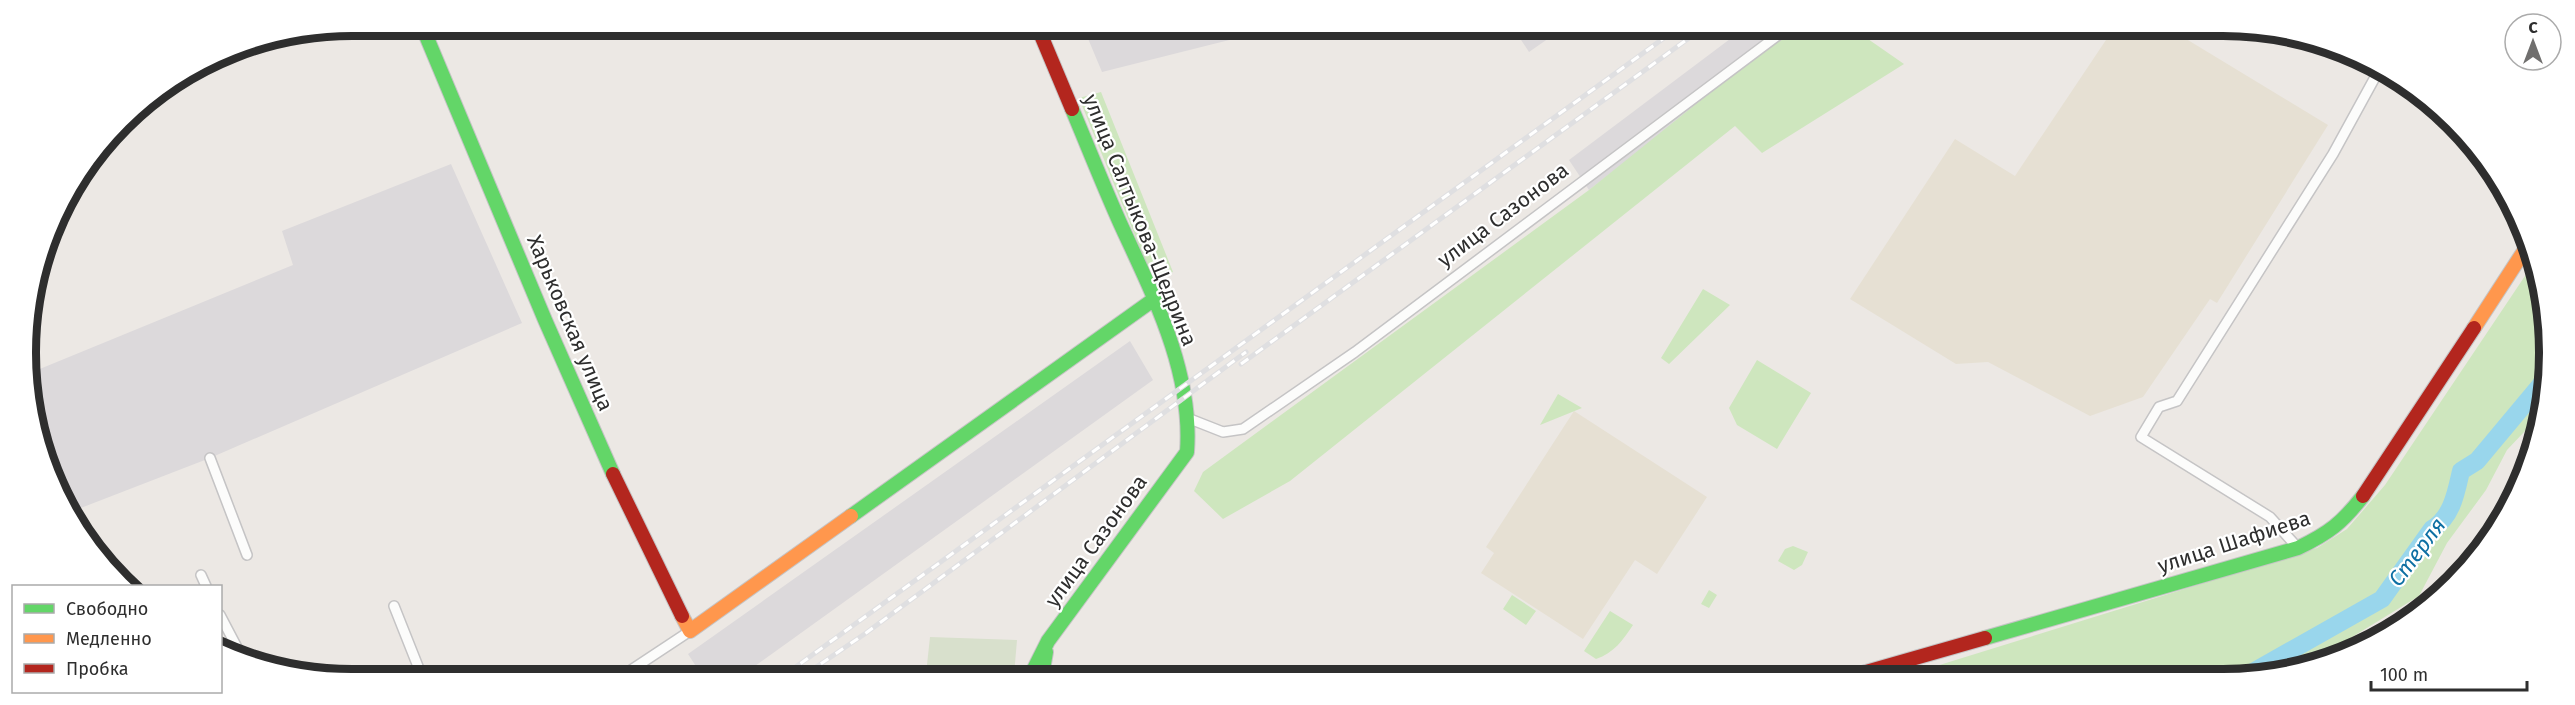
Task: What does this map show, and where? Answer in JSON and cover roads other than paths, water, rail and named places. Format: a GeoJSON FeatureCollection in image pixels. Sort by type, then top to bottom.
{"type":"FeatureCollection","features":[{"type":"Feature","properties":{"kind":"street","name":"Харьковская улица"},"geometry":{"type":"LineString","coordinates":[[426,36],[549,330],[628,507],[690,631]]}},
{"type":"Feature","properties":{"kind":"street","name":"улица Салтыкова-Щедрина"},"geometry":{"type":"LineString","coordinates":[[1041,36],[1165,327],[1186,396],[1190,419],[1187,452],[1177,465]]}},
{"type":"Feature","properties":{"kind":"street","name":"улица Сазонова"},"geometry":{"type":"LineString","coordinates":[[1190,419],[1223,432],[1243,429],[1355,352],[1777,36]]}},
{"type":"Feature","properties":{"kind":"street"},"geometry":{"type":"LineString","coordinates":[[2298,548],[2270,517],[2140,438],[2159,407],[2177,401],[2333,154],[2376,76]]}},
{"type":"Feature","properties":{"kind":"street","name":"улица Шафиева"},"geometry":{"type":"LineString","coordinates":[[1876,669],[2298,548],[2324,535],[2341,523],[2362,497],[2523,253]]}},
{"type":"Feature","properties":{"kind":"street"},"geometry":{"type":"LineString","coordinates":[[633,669],[690,631],[1153,300]]}},
{"type":"Feature","properties":{"kind":"street"},"geometry":{"type":"LineString","coordinates":[[210,458],[247,555]]}},
{"type":"Feature","properties":{"kind":"street","name":"улица Сазонова"},"geometry":{"type":"LineString","coordinates":[[1033,669],[1048,642],[1177,465]]}},
{"type":"Feature","properties":{"kind":"street"},"geometry":{"type":"LineString","coordinates":[[201,575],[206,585]]}},
{"type":"Feature","properties":{"kind":"street"},"geometry":{"type":"LineString","coordinates":[[394,606],[419,669]]}},
{"type":"Feature","properties":{"kind":"street"},"geometry":{"type":"LineString","coordinates":[[222,619],[237,647]]}},
{"type":"Feature","properties":{"kind":"street","name":"улица Сазонова"},"geometry":{"type":"LineString","coordinates":[[1042,669],[1048,642]]}},
{"type":"Feature","properties":{"kind":"waterway","name":"Стерля"},"geometry":{"type":"LineString","coordinates":[[2263,666],[2382,599],[2432,529],[2449,511],[2461,471],[2477,461],[2536,390]]}},
{"type":"Feature","properties":{"kind":"railway"},"geometry":{"type":"LineString","coordinates":[[793,669],[1667,36]]}},
{"type":"Feature","properties":{"kind":"railway"},"geometry":{"type":"LineString","coordinates":[[1241,364],[1692,36]]}},
{"type":"Feature","properties":{"kind":"railway"},"geometry":{"type":"LineString","coordinates":[[813,669],[866,633],[1246,352]]}}]}
